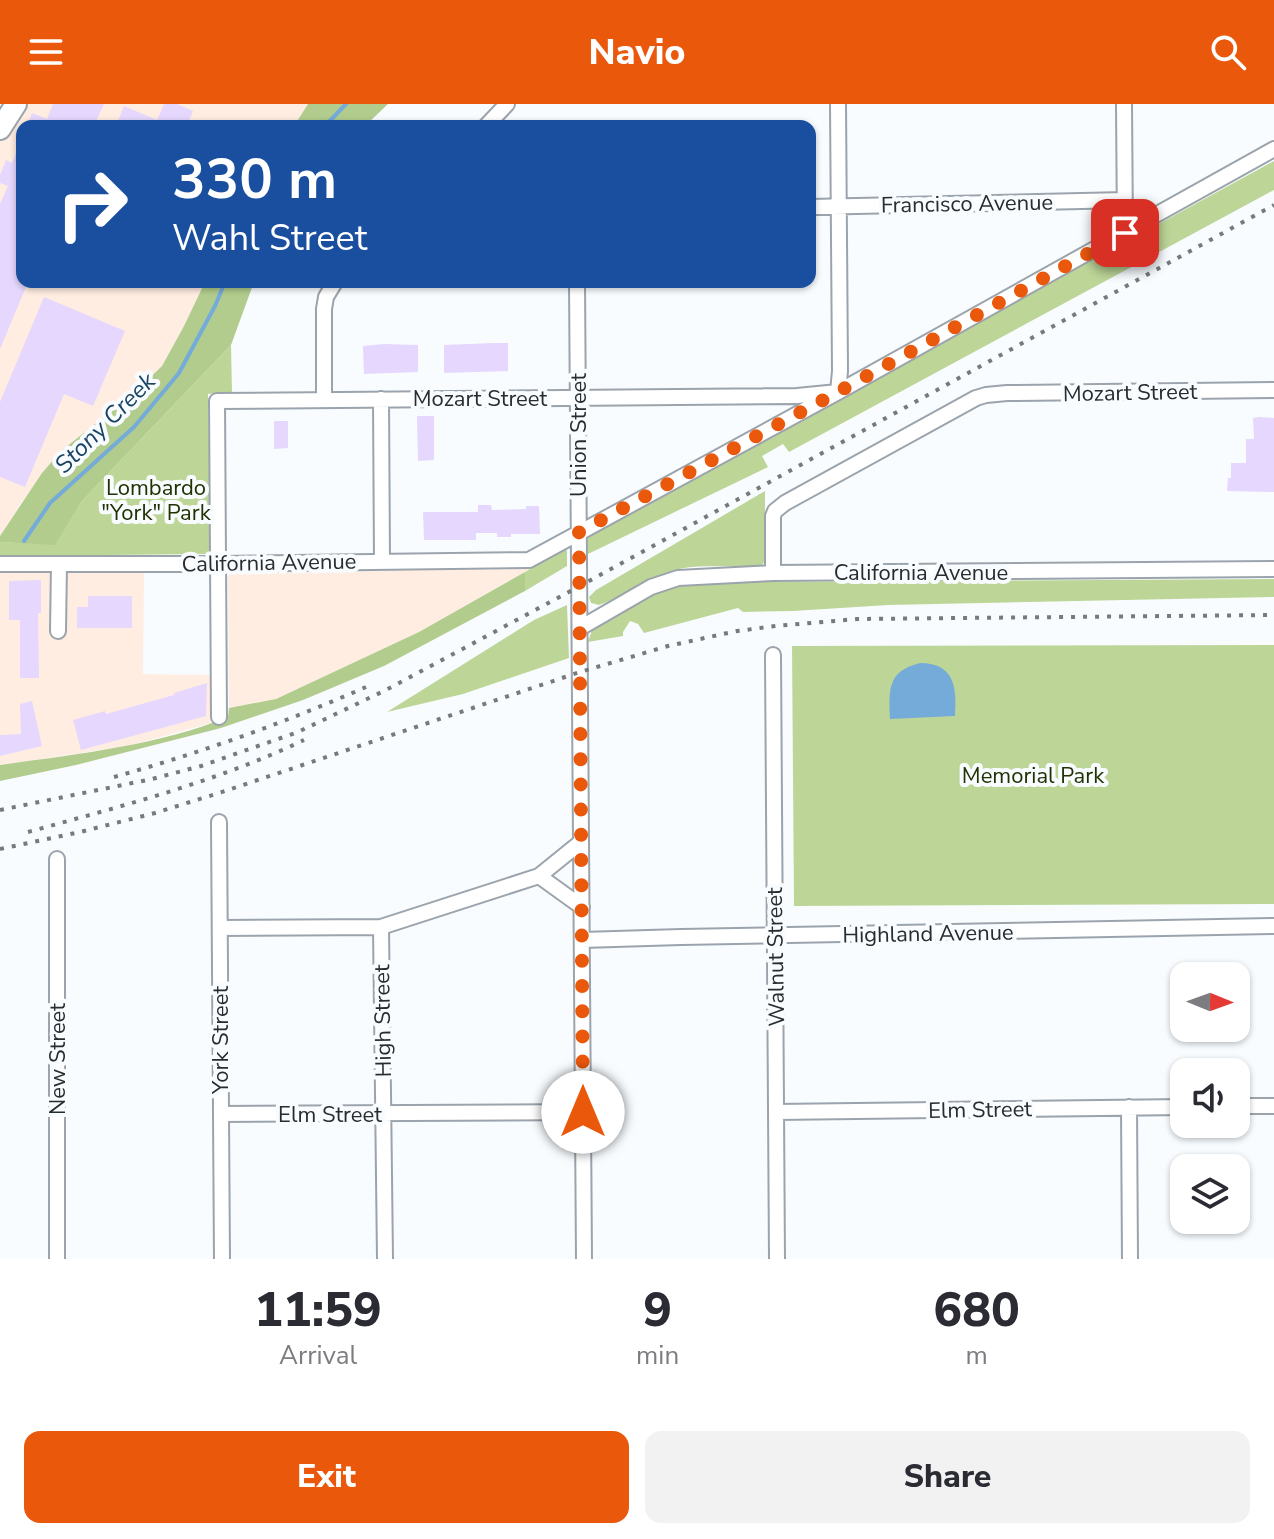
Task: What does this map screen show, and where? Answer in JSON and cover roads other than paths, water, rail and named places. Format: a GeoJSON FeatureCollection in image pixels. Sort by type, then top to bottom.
{"type":"FeatureCollection","features":[{"type":"Feature","properties":{"kind":"street"},"geometry":{"type":"LineString","coordinates":[[0,129],[16,104]]}},
{"type":"Feature","properties":{"kind":"street"},"geometry":{"type":"LineString","coordinates":[[492,120],[507,104]]}},
{"type":"Feature","properties":{"kind":"street"},"geometry":{"type":"LineString","coordinates":[[838,104],[838,392]]}},
{"type":"Feature","properties":{"kind":"street"},"geometry":{"type":"LineString","coordinates":[[1124,104],[1125,233]]}},
{"type":"Feature","properties":{"kind":"street","name":"California Avenue"},"geometry":{"type":"LineString","coordinates":[[0,564],[529,560],[1274,149]]}},
{"type":"Feature","properties":{"kind":"street","name":"Francisco Avenue"},"geometry":{"type":"LineString","coordinates":[[816,207],[1125,200]]}},
{"type":"Feature","properties":{"kind":"street"},"geometry":{"type":"LineString","coordinates":[[324,399],[324,309],[331,288]]}},
{"type":"Feature","properties":{"kind":"street","name":"Union Street"},"geometry":{"type":"LineString","coordinates":[[577,288],[584,1259]]}},
{"type":"Feature","properties":{"kind":"street","name":"Mozart Street"},"geometry":{"type":"LineString","coordinates":[[773,573],[772,521],[775,511],[965,402],[986,395],[1007,393],[1274,390]]}},
{"type":"Feature","properties":{"kind":"street","name":"Mozart Street"},"geometry":{"type":"LineString","coordinates":[[218,564],[217,401],[797,396],[838,392]]}},
{"type":"Feature","properties":{"kind":"street"},"geometry":{"type":"LineString","coordinates":[[381,399],[382,561]]}},
{"type":"Feature","properties":{"kind":"street"},"geometry":{"type":"LineString","coordinates":[[58,631],[59,564]]}},
{"type":"Feature","properties":{"kind":"street"},"geometry":{"type":"LineString","coordinates":[[218,564],[219,717]]}},
{"type":"Feature","properties":{"kind":"street","name":"California Avenue"},"geometry":{"type":"LineString","coordinates":[[580,628],[651,587],[678,578],[773,573],[1274,569]]}},
{"type":"Feature","properties":{"kind":"street","name":"Walnut Street"},"geometry":{"type":"LineString","coordinates":[[773,655],[777,1259]]}},
{"type":"Feature","properties":{"kind":"street","name":"York Street"},"geometry":{"type":"LineString","coordinates":[[219,822],[222,1259]]}},
{"type":"Feature","properties":{"kind":"street"},"geometry":{"type":"LineString","coordinates":[[220,928],[381,927],[539,876],[581,842]]}},
{"type":"Feature","properties":{"kind":"street","name":"New Street"},"geometry":{"type":"LineString","coordinates":[[57,859],[57,1259]]}},
{"type":"Feature","properties":{"kind":"street"},"geometry":{"type":"LineString","coordinates":[[539,876],[582,907]]}},
{"type":"Feature","properties":{"kind":"street","name":"Highland Avenue"},"geometry":{"type":"LineString","coordinates":[[582,940],[1274,926]]}},
{"type":"Feature","properties":{"kind":"street","name":"High Street"},"geometry":{"type":"LineString","coordinates":[[381,927],[385,1259]]}},
{"type":"Feature","properties":{"kind":"street"},"geometry":{"type":"LineString","coordinates":[[1250,1106],[1274,1106]]}},
{"type":"Feature","properties":{"kind":"street"},"geometry":{"type":"LineString","coordinates":[[1129,1107],[1130,1259]]}},
{"type":"Feature","properties":{"kind":"street","name":"Elm Street"},"geometry":{"type":"LineString","coordinates":[[776,1112],[1170,1107]]}},
{"type":"Feature","properties":{"kind":"street","name":"Elm Street"},"geometry":{"type":"LineString","coordinates":[[221,1114],[583,1112]]}},
{"type":"Feature","properties":{"kind":"water"},"geometry":{"type":"Polygon","coordinates":[[[920,663],[941,667],[947,672],[954,687],[955,716],[890,719],[892,683],[901,671],[920,663]]]}},
{"type":"Feature","properties":{"kind":"waterway","name":"Stony Creek"},"geometry":{"type":"LineString","coordinates":[[331,120],[346,104]]}},
{"type":"Feature","properties":{"kind":"waterway","name":"Stony Creek"},"geometry":{"type":"LineString","coordinates":[[24,541],[50,503],[134,427],[179,373],[222,288]]}},
{"type":"Feature","properties":{"kind":"railway"},"geometry":{"type":"LineString","coordinates":[[0,810],[152,779],[201,766],[298,732],[386,690],[580,586],[1274,205]]}},
{"type":"Feature","properties":{"kind":"railway"},"geometry":{"type":"LineString","coordinates":[[0,849],[155,813],[580,672],[668,646],[737,631],[857,619],[1274,615]]}},
{"type":"Feature","properties":{"kind":"railway"},"geometry":{"type":"LineString","coordinates":[[114,777],[242,736],[366,687]]}},
{"type":"Feature","properties":{"kind":"railway"},"geometry":{"type":"LineString","coordinates":[[28,832],[203,781],[304,740]]}},
{"type":"Feature","properties":{"kind":"park label","name":"Lombardo \"York\" Park"},"geometry":{"type":"Point","coordinates":[156,500]}},
{"type":"Feature","properties":{"kind":"park label","name":"Memorial Park"},"geometry":{"type":"Point","coordinates":[1033,775]}}]}
